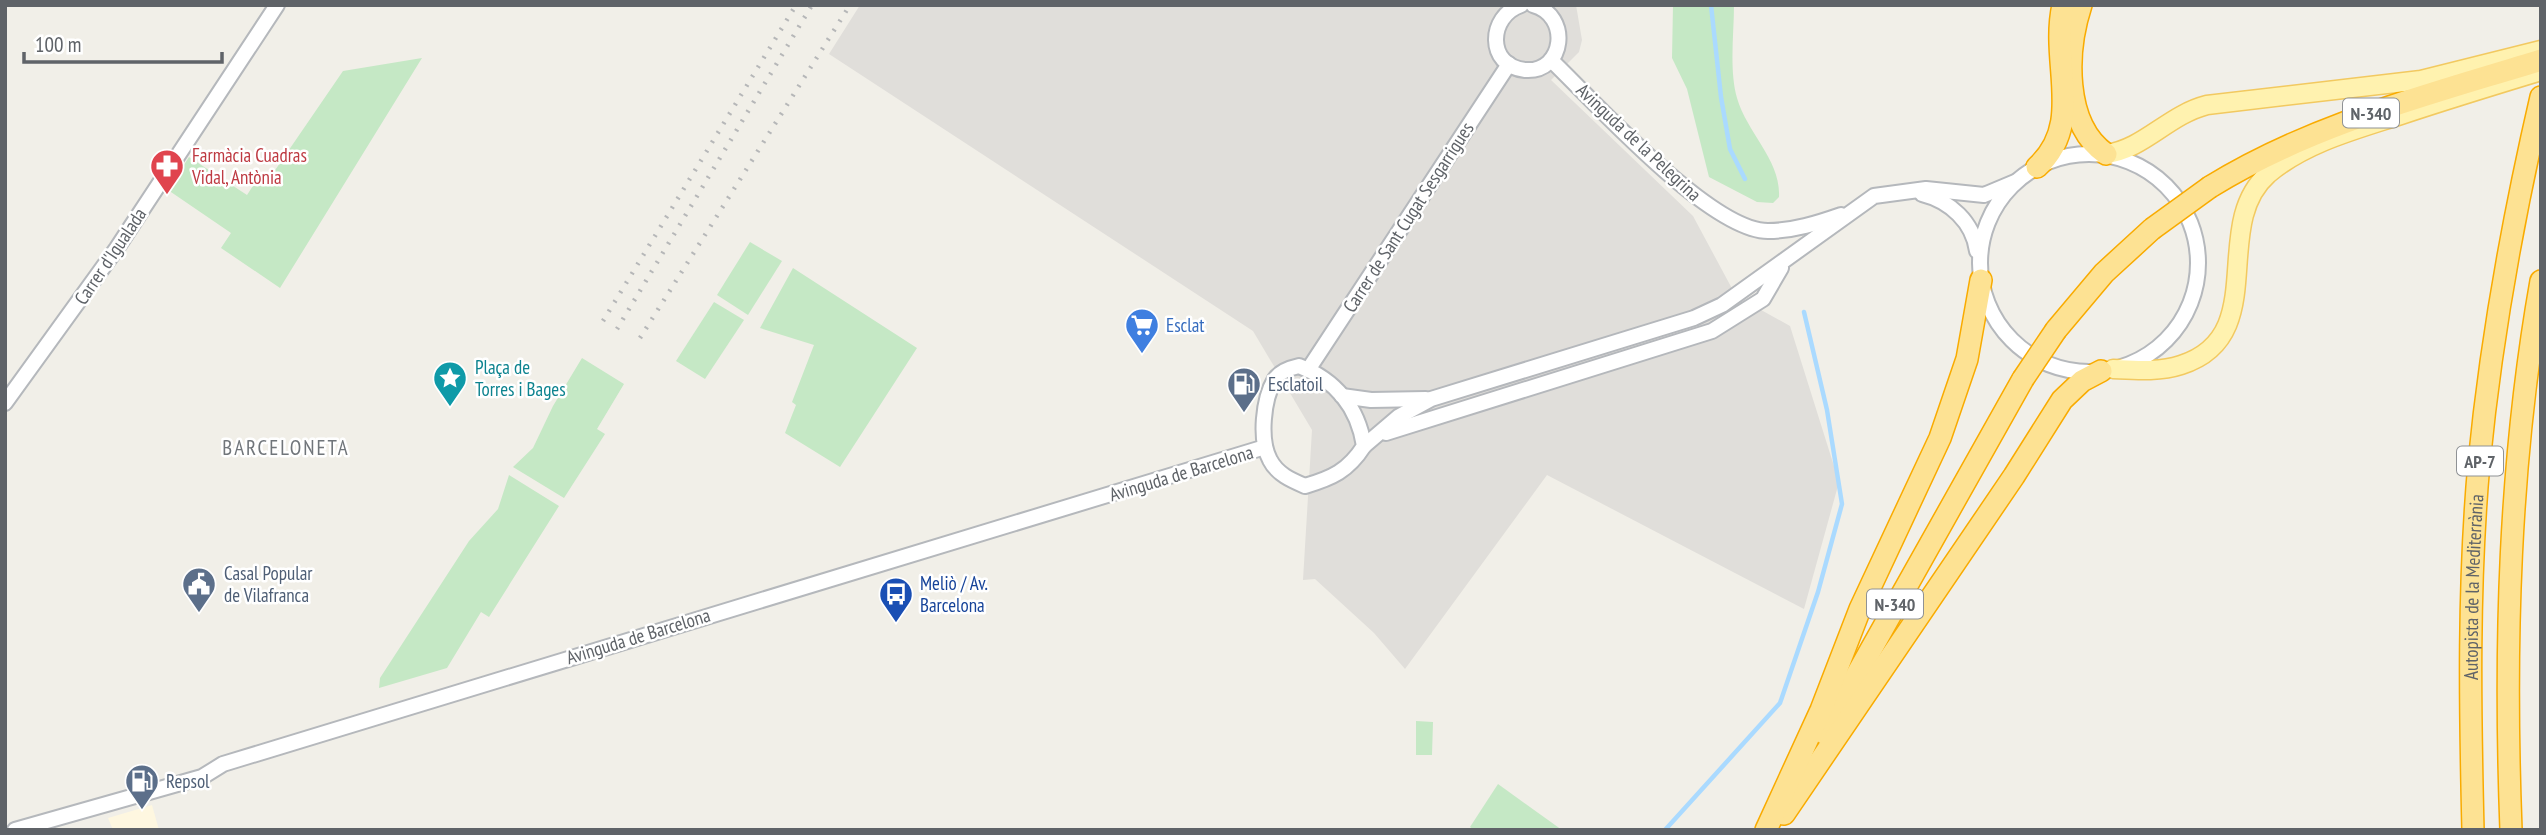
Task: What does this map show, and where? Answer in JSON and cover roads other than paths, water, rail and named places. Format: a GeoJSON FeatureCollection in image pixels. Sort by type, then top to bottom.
{"type":"FeatureCollection","features":[{"type":"Feature","properties":{"kind":"highway"},"geometry":{"type":"LineString","coordinates":[[2037,166],[2055,149],[2063,125],[2059,42],[2063,5]]}},
{"type":"Feature","properties":{"kind":"highway"},"geometry":{"type":"LineString","coordinates":[[2081,5],[2072,51],[2074,98],[2087,137],[2106,154]]}},
{"type":"Feature","properties":{"kind":"highway","name":"N-340"},"geometry":{"type":"LineString","coordinates":[[1769,830],[2022,379],[2056,330],[2104,273],[2152,229],[2210,187],[2267,154],[2320,131],[2541,60]]}},
{"type":"Feature","properties":{"kind":"highway","name":"Autopista de la Mediterrània"},"geometry":{"type":"LineString","coordinates":[[2473,830],[2470,668],[2479,465],[2505,263],[2541,97]]}},
{"type":"Feature","properties":{"kind":"highway"},"geometry":{"type":"LineString","coordinates":[[1769,830],[1821,710],[1860,609],[1940,439],[1967,359],[1981,273]]}},
{"type":"Feature","properties":{"kind":"highway","name":"Autopista de la Mediterrània"},"geometry":{"type":"LineString","coordinates":[[2511,830],[2508,694],[2510,558],[2521,424],[2541,281]]}},
{"type":"Feature","properties":{"kind":"highway"},"geometry":{"type":"LineString","coordinates":[[1769,830],[2014,477],[2062,400],[2082,381],[2107,370]]}},
{"type":"Feature","properties":{"kind":"main road"},"geometry":{"type":"LineString","coordinates":[[2106,154],[2124,150],[2181,114],[2207,105],[2407,82],[2541,50]]}},
{"type":"Feature","properties":{"kind":"main road"},"geometry":{"type":"LineString","coordinates":[[2107,370],[2151,370],[2180,366],[2203,355],[2220,338],[2233,308],[2240,228],[2247,203],[2258,184],[2278,167],[2304,150],[2348,132],[2541,71]]}},
{"type":"Feature","properties":{"kind":"street","name":"Carrer d'Igualada"},"geometry":{"type":"LineString","coordinates":[[5,403],[117,248],[277,5]]}},
{"type":"Feature","properties":{"kind":"street"},"geometry":{"type":"LineString","coordinates":[[1521,5],[1501,9],[1495,39],[1497,49],[1509,64],[1526,70],[1551,60],[1559,44],[1558,26],[1547,11],[1533,5]]}},
{"type":"Feature","properties":{"kind":"street","name":"Avinguda de la Pelegrina"},"geometry":{"type":"LineString","coordinates":[[1551,60],[1692,194],[1729,220],[1765,232],[1806,226],[1853,211]]}},
{"type":"Feature","properties":{"kind":"street","name":"Carrer de Sant Cugat Sesgarrigues"},"geometry":{"type":"LineString","coordinates":[[1308,370],[1509,64]]}},
{"type":"Feature","properties":{"kind":"street"},"geometry":{"type":"LineString","coordinates":[[1366,443],[1360,423],[1342,396],[1324,379],[1299,366],[1286,369],[1275,379],[1268,402],[1265,447],[1279,471],[1305,486],[1335,477],[1352,465],[1366,443],[1398,417],[1431,399],[1694,318],[1722,305],[1783,264],[1874,196],[1907,190],[1984,195],[2015,182],[2037,166],[2073,155],[2106,154],[2141,166],[2161,179],[2177,196],[2197,237],[2200,261],[2194,295],[2179,326],[2145,357],[2107,370],[2070,370],[2050,365],[2016,344],[1992,312],[1981,273],[1976,240],[1966,220],[1930,196],[1907,190]]}},
{"type":"Feature","properties":{"kind":"street"},"geometry":{"type":"LineString","coordinates":[[1981,273],[1986,226],[1998,202],[2015,182]]}},
{"type":"Feature","properties":{"kind":"street"},"geometry":{"type":"LineString","coordinates":[[1366,443],[1413,423],[1712,331],[1763,299],[1783,264]]}},
{"type":"Feature","properties":{"kind":"street"},"geometry":{"type":"LineString","coordinates":[[1342,396],[1382,401],[1431,399]]}},
{"type":"Feature","properties":{"kind":"street","name":"Avinguda de Barcelona"},"geometry":{"type":"LineString","coordinates":[[15,830],[202,777],[223,764],[376,716],[1265,447]]}},
{"type":"Feature","properties":{"kind":"waterway"},"geometry":{"type":"LineString","coordinates":[[1711,5],[1721,97],[1730,149],[1745,179]]}},
{"type":"Feature","properties":{"kind":"waterway"},"geometry":{"type":"LineString","coordinates":[[1665,830],[1780,703],[1818,592],[1842,504],[1827,410],[1804,312]]}},
{"type":"Feature","properties":{"kind":"railway"},"geometry":{"type":"LineString","coordinates":[[603,321],[796,5]]}},
{"type":"Feature","properties":{"kind":"railway"},"geometry":{"type":"LineString","coordinates":[[617,329],[812,5]]}},
{"type":"Feature","properties":{"kind":"railway"},"geometry":{"type":"LineString","coordinates":[[640,338],[850,5]]}},
{"type":"Feature","properties":{"kind":"place","name":"Farmàcia Cuadras Vidal, Antònia"},"geometry":{"type":"Point","coordinates":[167,196]}},
{"type":"Feature","properties":{"kind":"place","name":"Esclat"},"geometry":{"type":"Point","coordinates":[1142,355]}},
{"type":"Feature","properties":{"kind":"place","name":"Plaça de Torres i Bages"},"geometry":{"type":"Point","coordinates":[450,408]}},
{"type":"Feature","properties":{"kind":"place","name":"Esclatoil"},"geometry":{"type":"Point","coordinates":[1244,414]}},
{"type":"Feature","properties":{"kind":"place","name":"Casal Popular de Vilafranca"},"geometry":{"type":"Point","coordinates":[199,614]}},
{"type":"Feature","properties":{"kind":"place","name":"Meliò / Av. Barcelona"},"geometry":{"type":"Point","coordinates":[896,624]}},
{"type":"Feature","properties":{"kind":"place","name":"Repsol"},"geometry":{"type":"Point","coordinates":[142,811]}},
{"type":"Feature","properties":{"kind":"district","name":"BARCELONETA"},"geometry":{"type":"Point","coordinates":[286,447]}}]}
